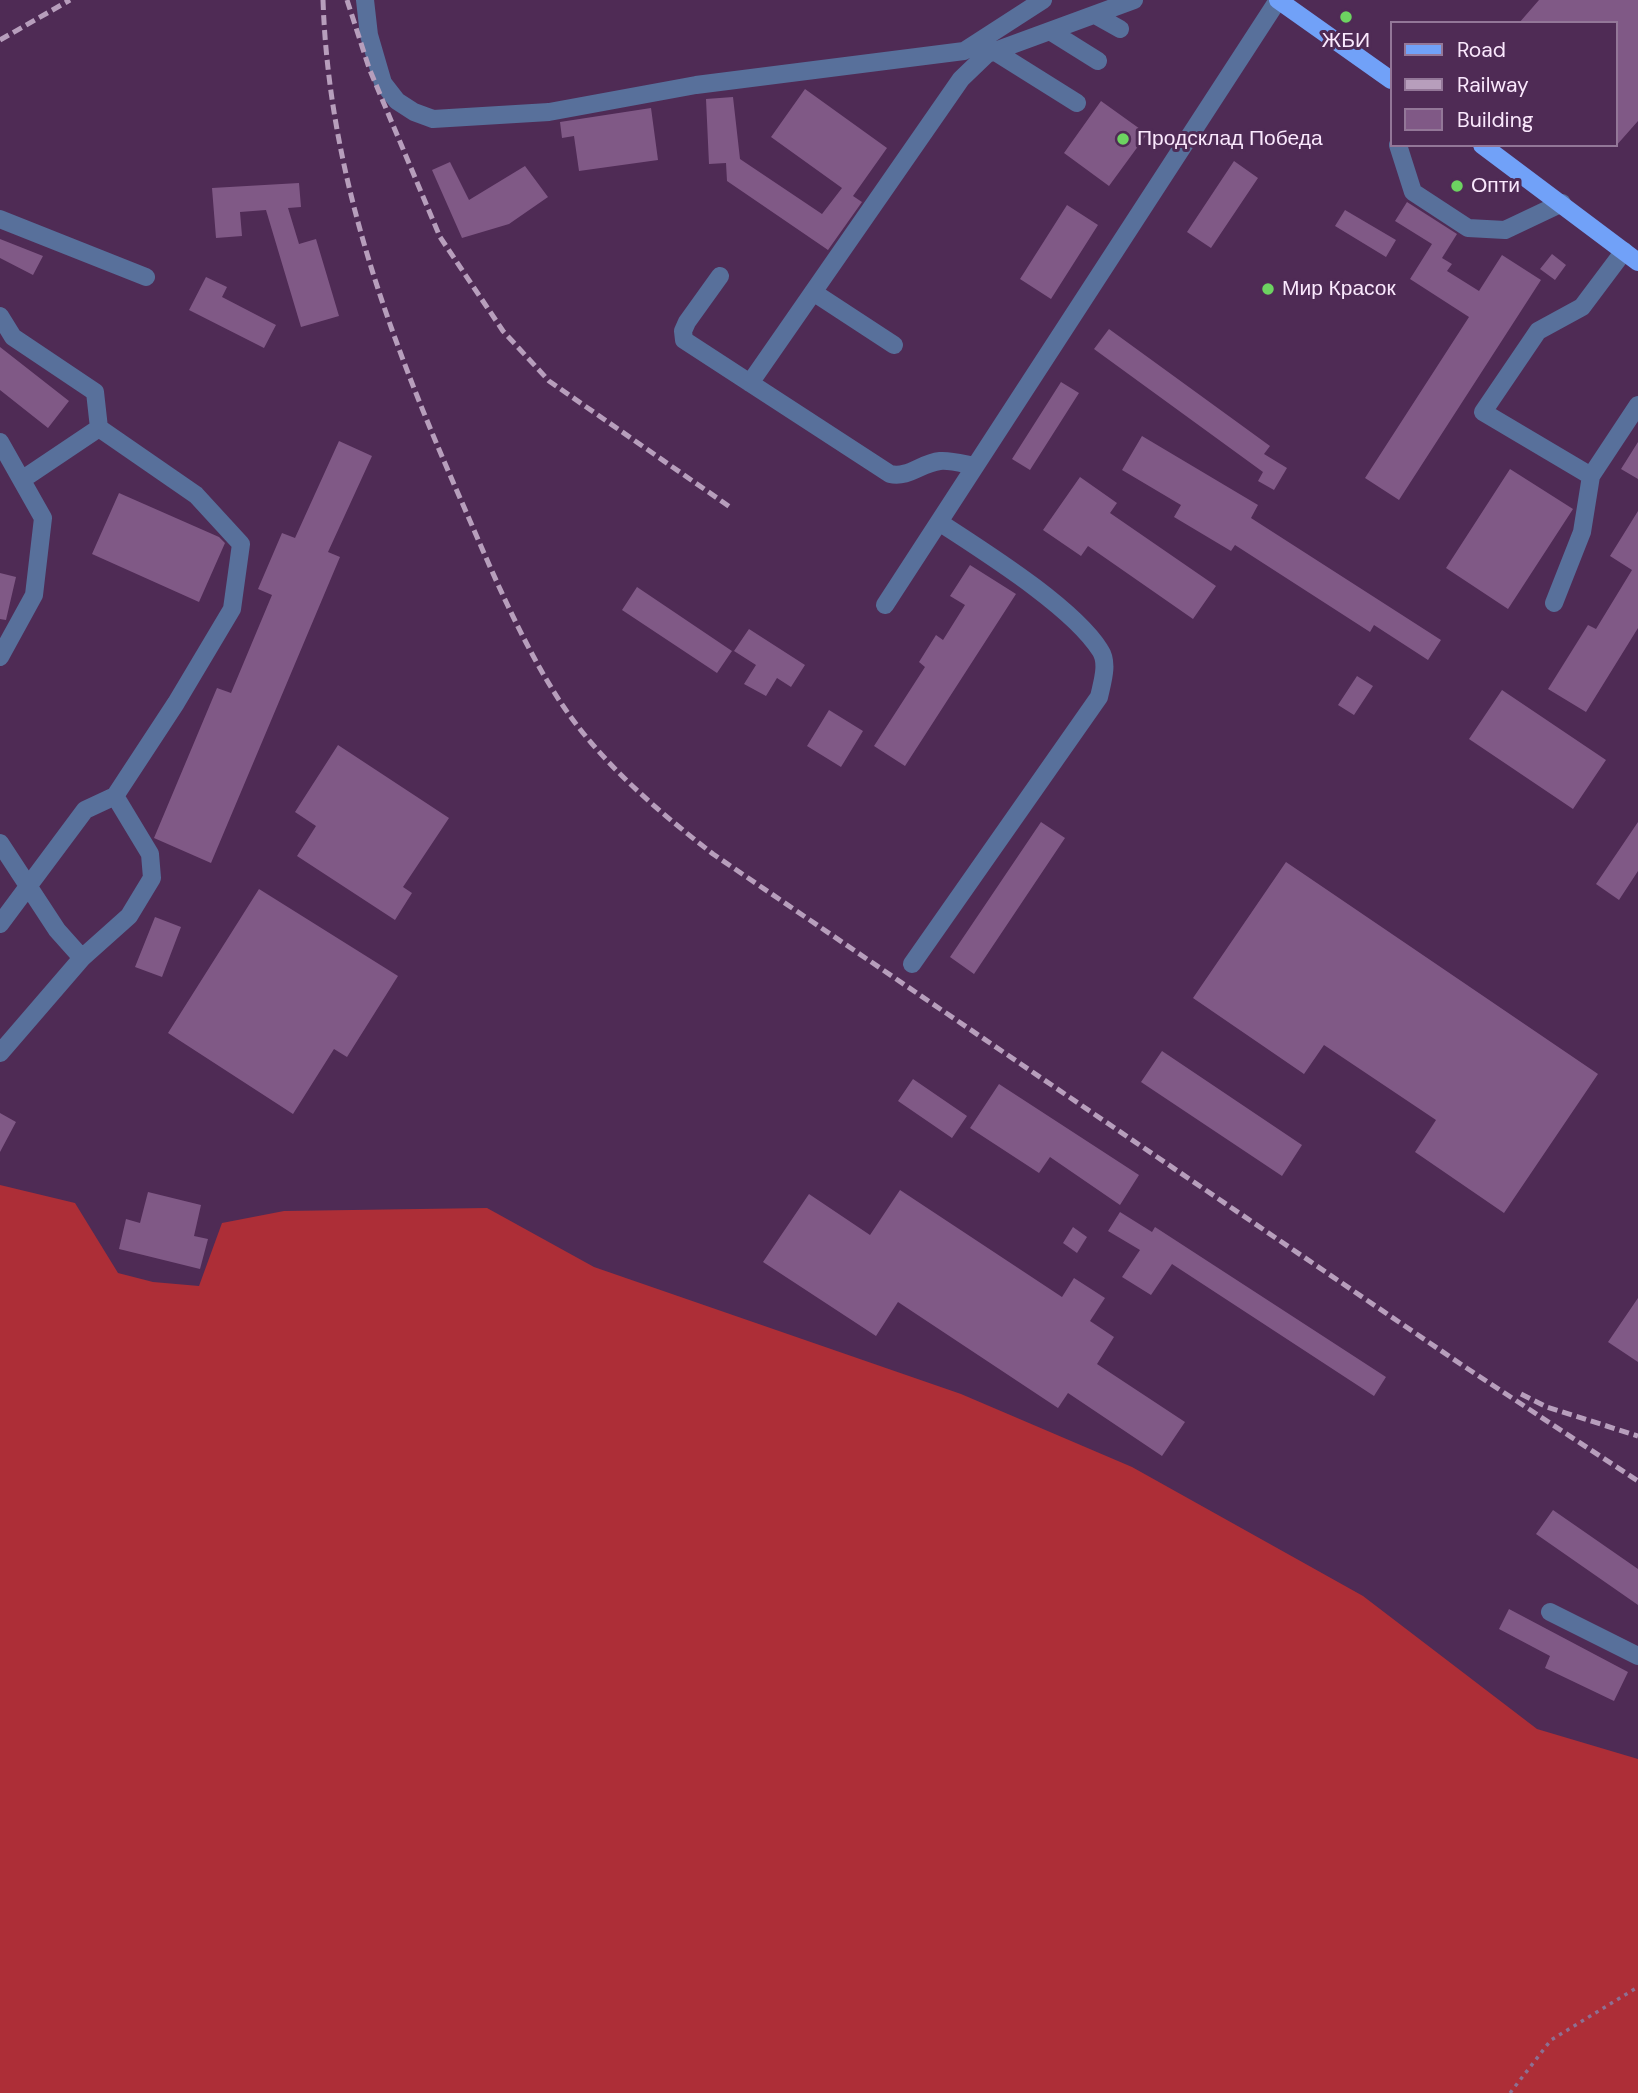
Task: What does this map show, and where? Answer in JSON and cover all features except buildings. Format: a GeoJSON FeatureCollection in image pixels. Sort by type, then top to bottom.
{"type":"FeatureCollection","features":[{"type":"Feature","properties":{"kind":"main road"},"geometry":{"type":"LineString","coordinates":[[1278,0],[1390,79]]}},
{"type":"Feature","properties":{"kind":"main road"},"geometry":{"type":"LineString","coordinates":[[1485,147],[1631,256]]}},
{"type":"Feature","properties":{"kind":"lane"},"geometry":{"type":"LineString","coordinates":[[365,0],[369,35],[383,83],[397,101],[414,112],[433,119],[550,112],[696,85],[964,51],[1043,0]]}},
{"type":"Feature","properties":{"kind":"lane"},"geometry":{"type":"LineString","coordinates":[[750,383],[961,79],[994,51],[1134,0]]}},
{"type":"Feature","properties":{"kind":"lane"},"geometry":{"type":"LineString","coordinates":[[885,605],[1278,0]]}},
{"type":"Feature","properties":{"kind":"lane"},"geometry":{"type":"LineString","coordinates":[[1094,15],[1120,29]]}},
{"type":"Feature","properties":{"kind":"lane"},"geometry":{"type":"LineString","coordinates":[[1050,31],[1098,61]]}},
{"type":"Feature","properties":{"kind":"lane"},"geometry":{"type":"LineString","coordinates":[[994,51],[1077,103]]}},
{"type":"Feature","properties":{"kind":"lane"},"geometry":{"type":"LineString","coordinates":[[1399,147],[1413,192],[1468,228],[1506,230],[1562,203]]}},
{"type":"Feature","properties":{"kind":"lane"},"geometry":{"type":"LineString","coordinates":[[0,219],[146,277]]}},
{"type":"Feature","properties":{"kind":"lane"},"geometry":{"type":"LineString","coordinates":[[1591,476],[1483,412],[1538,331],[1582,307],[1631,256]]}},
{"type":"Feature","properties":{"kind":"lane"},"geometry":{"type":"LineString","coordinates":[[720,276],[687,322],[683,331],[684,340],[890,474],[900,476],[920,466],[942,461],[975,466]]}},
{"type":"Feature","properties":{"kind":"lane"},"geometry":{"type":"LineString","coordinates":[[813,292],[894,345]]}},
{"type":"Feature","properties":{"kind":"lane"},"geometry":{"type":"LineString","coordinates":[[0,316],[13,337],[94,392],[99,428],[196,495],[241,544],[232,609],[115,796],[85,810],[0,924]]}},
{"type":"Feature","properties":{"kind":"lane"},"geometry":{"type":"LineString","coordinates":[[1554,603],[1582,532],[1591,476],[1638,405]]}},
{"type":"Feature","properties":{"kind":"lane"},"geometry":{"type":"LineString","coordinates":[[23,479],[99,428]]}},
{"type":"Feature","properties":{"kind":"lane"},"geometry":{"type":"LineString","coordinates":[[0,442],[43,518],[34,595],[2,646]]}},
{"type":"Feature","properties":{"kind":"lane"},"geometry":{"type":"LineString","coordinates":[[912,964],[1099,697],[1105,672],[1102,651],[1070,617],[994,558],[939,522]]}},
{"type":"Feature","properties":{"kind":"lane"},"geometry":{"type":"LineString","coordinates":[[0,1052],[82,958],[129,916],[152,878],[150,854],[115,796]]}},
{"type":"Feature","properties":{"kind":"lane"},"geometry":{"type":"LineString","coordinates":[[0,843],[57,930],[82,958]]}},
{"type":"Feature","properties":{"kind":"lane"},"geometry":{"type":"LineString","coordinates":[[1550,1612],[1638,1656]]}},
{"type":"Feature","properties":{"kind":"path"},"geometry":{"type":"LineString","coordinates":[[1510,2093],[1551,2040],[1638,1987]]}},
{"type":"Feature","properties":{"kind":"shaded area"},"geometry":{"type":"Polygon","coordinates":[[[0,1185],[75,1203],[118,1273],[153,1282],[199,1286],[222,1223],[284,1211],[487,1208],[594,1267],[961,1394],[1132,1467],[1363,1596],[1537,1729],[1638,1759],[1638,2093],[0,2093],[0,1185]]]}},
{"type":"Feature","properties":{"kind":"railway"},"geometry":{"type":"LineString","coordinates":[[0,40],[70,0]]}},
{"type":"Feature","properties":{"kind":"railway"},"geometry":{"type":"LineString","coordinates":[[323,0],[337,132],[351,196],[389,322],[412,384],[484,554],[529,647],[570,716],[606,760],[647,800],[713,854],[1462,1365],[1638,1481]]}},
{"type":"Feature","properties":{"kind":"railway"},"geometry":{"type":"LineString","coordinates":[[347,0],[369,68],[440,237],[503,331],[549,381],[730,507]]}},
{"type":"Feature","properties":{"kind":"railway"},"geometry":{"type":"LineString","coordinates":[[1521,1394],[1547,1407],[1638,1436]]}},
{"type":"Feature","properties":{"kind":"place","name":"ЖБИ"},"geometry":{"type":"Point","coordinates":[1346,17]}},
{"type":"Feature","properties":{"kind":"place","name":"Продсклад Победа"},"geometry":{"type":"Point","coordinates":[1123,139]}},
{"type":"Feature","properties":{"kind":"place","name":"Опти"},"geometry":{"type":"Point","coordinates":[1457,186]}},
{"type":"Feature","properties":{"kind":"place","name":"Мир Красок"},"geometry":{"type":"Point","coordinates":[1268,289]}}]}
